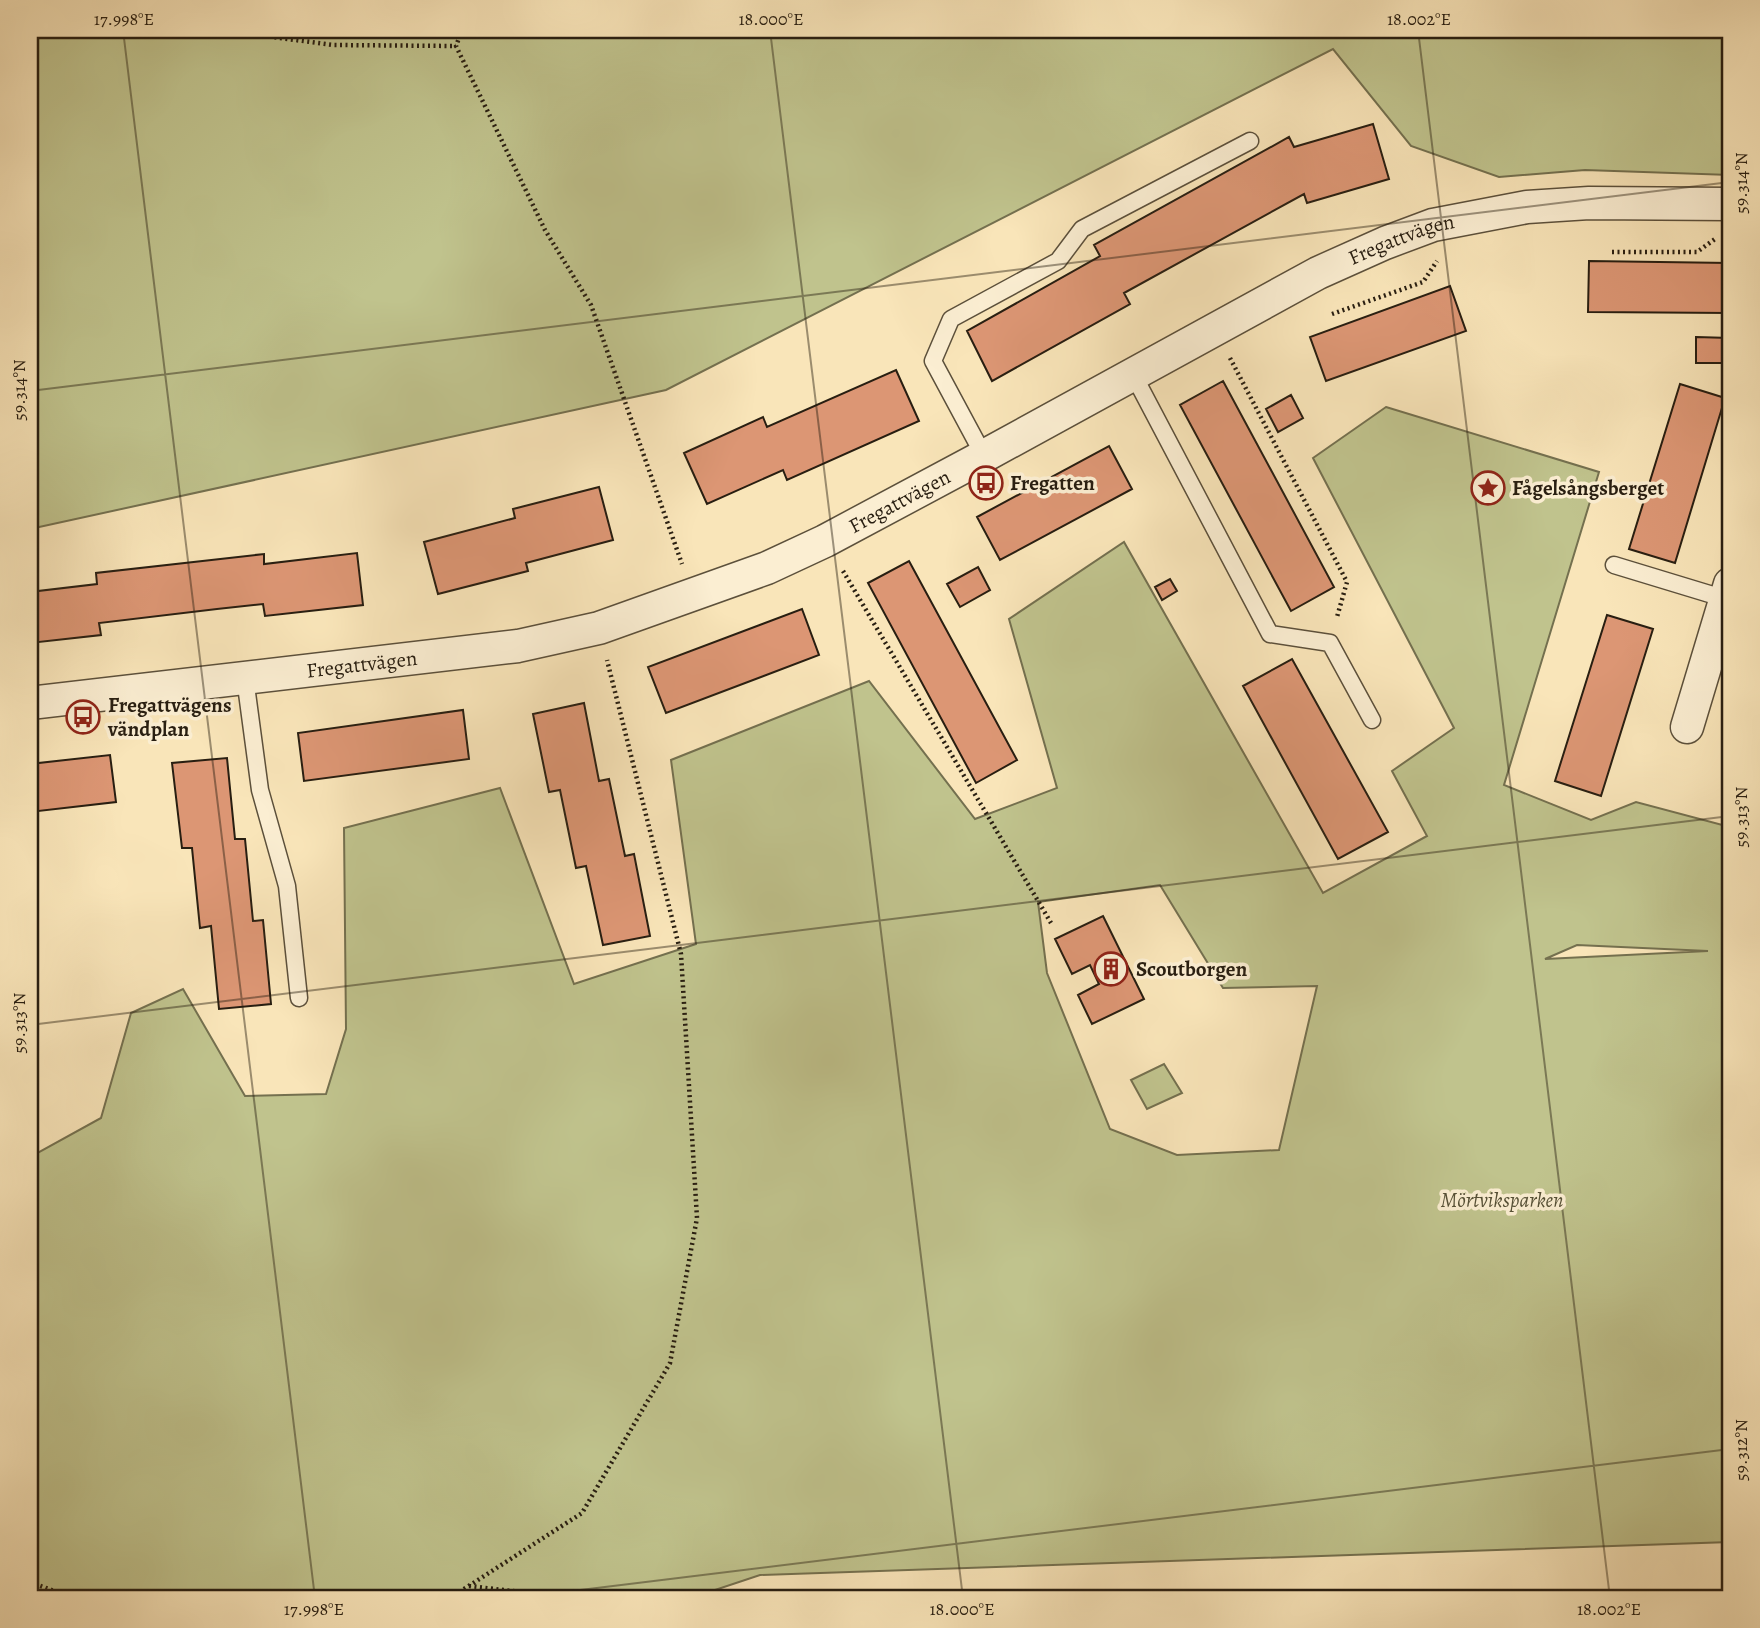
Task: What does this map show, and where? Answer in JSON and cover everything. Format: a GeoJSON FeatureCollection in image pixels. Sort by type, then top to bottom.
{"type":"FeatureCollection","features":[{"type":"Feature","properties":{"kind":"street","name":"Fregattvägen"},"geometry":{"type":"LineString","coordinates":[[30,703],[518,646],[599,628],[767,568],[825,541],[1318,273],[1433,225],[1527,207],[1590,203],[1730,204]]}},
{"type":"Feature","properties":{"kind":"street"},"geometry":{"type":"LineString","coordinates":[[1687,727],[1728,592]]}},
{"type":"Feature","properties":{"kind":"lane"},"geometry":{"type":"LineString","coordinates":[[984,456],[933,361],[951,319],[1058,261],[1082,229],[1250,141]]}},
{"type":"Feature","properties":{"kind":"lane"},"geometry":{"type":"LineString","coordinates":[[1133,374],[1270,634],[1330,643],[1372,720]]}},
{"type":"Feature","properties":{"kind":"lane"},"geometry":{"type":"LineString","coordinates":[[1614,565],[1728,592]]}},
{"type":"Feature","properties":{"kind":"lane"},"geometry":{"type":"LineString","coordinates":[[245,678],[261,790],[287,886],[299,998]]}},
{"type":"Feature","properties":{"kind":"path"},"geometry":{"type":"LineString","coordinates":[[220,30],[332,45],[456,46]]}},
{"type":"Feature","properties":{"kind":"path"},"geometry":{"type":"LineString","coordinates":[[462,30],[456,46],[545,230],[591,305],[694,596]]}},
{"type":"Feature","properties":{"kind":"path"},"geometry":{"type":"LineString","coordinates":[[1612,252],[1697,252],[1706,246]]}},
{"type":"Feature","properties":{"kind":"path"},"geometry":{"type":"LineString","coordinates":[[1332,314],[1423,282],[1432,271]]}},
{"type":"Feature","properties":{"kind":"path"},"geometry":{"type":"LineString","coordinates":[[1215,329],[1346,582],[1330,643]]}},
{"type":"Feature","properties":{"kind":"path"},"geometry":{"type":"LineString","coordinates":[[825,541],[1051,923]]}},
{"type":"Feature","properties":{"kind":"path"},"geometry":{"type":"LineString","coordinates":[[450,1598],[582,1513],[670,1363],[697,1218],[681,954],[599,628]]}},
{"type":"Feature","properties":{"kind":"path"},"geometry":{"type":"LineString","coordinates":[[30,1582],[73,1598]]}},
{"type":"Feature","properties":{"kind":"path"},"geometry":{"type":"LineString","coordinates":[[468,1586],[573,1598]]}},
{"type":"Feature","properties":{"kind":"green space"},"geometry":{"type":"Polygon","coordinates":[[[30,30],[1730,30],[1730,175],[1585,170],[1499,177],[1411,146],[1333,49],[666,390],[30,529],[30,30]]]}},
{"type":"Feature","properties":{"kind":"green space","name":"Mörtviksparken"},"geometry":{"type":"Polygon","coordinates":[[[1386,407],[1599,472],[1504,785],[1591,820],[1636,802],[1730,827],[1730,1542],[760,1575],[691,1598],[30,1598],[30,1157],[101,1118],[131,1013],[183,989],[245,1096],[326,1094],[346,1029],[344,828],[500,788],[574,984],[696,944],[671,760],[869,681],[975,819],[1057,788],[1009,619],[1124,542],[1323,893],[1427,836],[1392,771],[1454,728],[1313,458],[1386,407]],[[1160,885],[1038,902],[1047,973],[1110,1129],[1177,1155],[1279,1150],[1317,986],[1223,988],[1160,885]],[[1577,945],[1545,959],[1708,951],[1577,945]]]}},
{"type":"Feature","properties":{"kind":"green space"},"geometry":{"type":"Polygon","coordinates":[[[1164,1064],[1182,1093],[1147,1109],[1131,1080],[1164,1064]]]}},
{"type":"Feature","properties":{"kind":"building"},"geometry":{"type":"Polygon","coordinates":[[[1373,124],[1389,179],[1307,203],[1304,194],[1124,293],[1130,304],[992,381],[967,331],[1100,256],[1094,245],[1289,137],[1294,147],[1373,124]]]}},
{"type":"Feature","properties":{"kind":"building"},"geometry":{"type":"Polygon","coordinates":[[[1589,261],[1730,263],[1730,313],[1588,312],[1589,261]]]}},
{"type":"Feature","properties":{"kind":"building"},"geometry":{"type":"Polygon","coordinates":[[[1450,286],[1466,331],[1326,381],[1310,337],[1450,286]]]}},
{"type":"Feature","properties":{"kind":"building"},"geometry":{"type":"Polygon","coordinates":[[[1696,337],[1730,338],[1730,363],[1696,363],[1696,337]]]}},
{"type":"Feature","properties":{"kind":"building"},"geometry":{"type":"Polygon","coordinates":[[[896,370],[919,421],[787,480],[783,470],[707,504],[684,453],[763,417],[767,427],[896,370]]]}},
{"type":"Feature","properties":{"kind":"building"},"geometry":{"type":"Polygon","coordinates":[[[1223,381],[1334,587],[1291,611],[1180,405],[1223,381]]]}},
{"type":"Feature","properties":{"kind":"building"},"geometry":{"type":"Polygon","coordinates":[[[1680,384],[1725,398],[1675,563],[1629,549],[1680,384]]]}},
{"type":"Feature","properties":{"kind":"building"},"geometry":{"type":"Polygon","coordinates":[[[1291,395],[1303,418],[1278,432],[1266,409],[1291,395]]]}},
{"type":"Feature","properties":{"kind":"building"},"geometry":{"type":"Polygon","coordinates":[[[1109,446],[1132,489],[1000,560],[977,517],[1109,446]]]}},
{"type":"Feature","properties":{"kind":"building"},"geometry":{"type":"Polygon","coordinates":[[[599,487],[613,540],[526,563],[528,571],[438,594],[424,542],[515,518],[513,509],[599,487]]]}},
{"type":"Feature","properties":{"kind":"building"},"geometry":{"type":"Polygon","coordinates":[[[357,553],[363,605],[265,616],[263,604],[217,609],[99,623],[101,635],[30,643],[30,592],[97,584],[96,573],[264,554],[264,564],[357,553]]]}},
{"type":"Feature","properties":{"kind":"building"},"geometry":{"type":"Polygon","coordinates":[[[909,561],[1017,760],[976,783],[868,583],[909,561]]]}},
{"type":"Feature","properties":{"kind":"building"},"geometry":{"type":"Polygon","coordinates":[[[978,567],[990,590],[960,607],[947,584],[978,567]]]}},
{"type":"Feature","properties":{"kind":"building"},"geometry":{"type":"Polygon","coordinates":[[[1170,579],[1177,591],[1162,600],[1155,587],[1170,579]]]}},
{"type":"Feature","properties":{"kind":"building"},"geometry":{"type":"Polygon","coordinates":[[[802,609],[819,655],[666,713],[648,667],[802,609]]]}},
{"type":"Feature","properties":{"kind":"building"},"geometry":{"type":"Polygon","coordinates":[[[1607,615],[1653,629],[1601,796],[1555,781],[1607,615]]]}},
{"type":"Feature","properties":{"kind":"building"},"geometry":{"type":"Polygon","coordinates":[[[1292,659],[1388,832],[1338,859],[1243,686],[1292,659]]]}},
{"type":"Feature","properties":{"kind":"building"},"geometry":{"type":"Polygon","coordinates":[[[584,703],[599,781],[609,779],[625,856],[634,854],[650,936],[603,945],[586,866],[576,868],[560,790],[549,792],[533,714],[584,703]]]}},
{"type":"Feature","properties":{"kind":"building"},"geometry":{"type":"Polygon","coordinates":[[[463,710],[469,759],[304,781],[298,733],[463,710]]]}},
{"type":"Feature","properties":{"kind":"building"},"geometry":{"type":"Polygon","coordinates":[[[110,755],[116,802],[30,812],[30,764],[110,755]]]}},
{"type":"Feature","properties":{"kind":"building"},"geometry":{"type":"Polygon","coordinates":[[[227,758],[235,839],[245,839],[253,921],[263,920],[271,1004],[219,1009],[211,926],[200,928],[192,848],[182,848],[172,763],[227,758]]]}},
{"type":"Feature","properties":{"kind":"building","name":"Scoutborgen"},"geometry":{"type":"Polygon","coordinates":[[[1103,916],[1144,999],[1092,1024],[1078,995],[1099,984],[1090,965],[1072,974],[1055,939],[1103,916]]]}},
{"type":"Feature","properties":{"kind":"place","name":"Fregatten"},"geometry":{"type":"Point","coordinates":[986,483]}},
{"type":"Feature","properties":{"kind":"place","name":"Fågelsångsberget"},"geometry":{"type":"Point","coordinates":[1488,488]}},
{"type":"Feature","properties":{"kind":"place","name":"Fregattvägens vändplan"},"geometry":{"type":"Point","coordinates":[83,717]}},
{"type":"Feature","properties":{"kind":"place","name":"Scoutborgen"},"geometry":{"type":"Point","coordinates":[1111,969]}}]}
